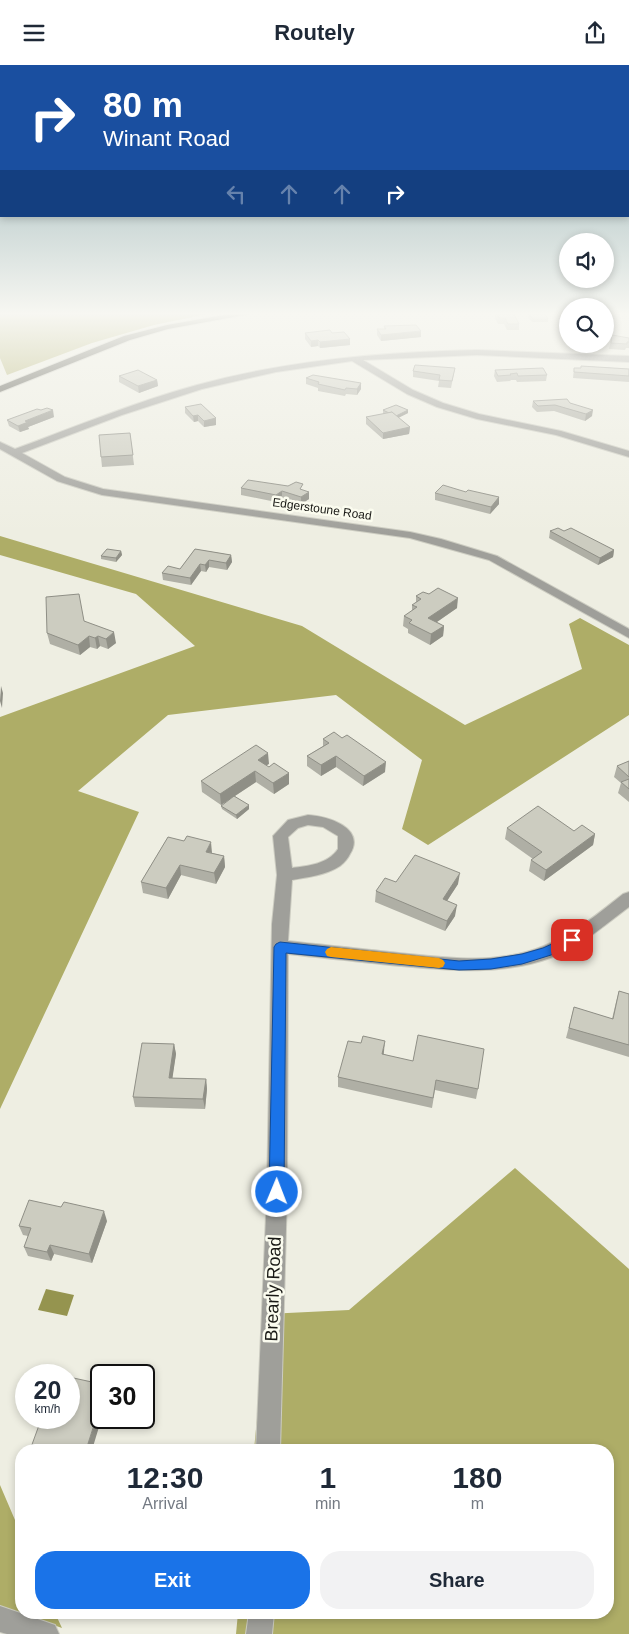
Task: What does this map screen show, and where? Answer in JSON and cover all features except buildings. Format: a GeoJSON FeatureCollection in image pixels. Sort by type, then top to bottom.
{"type":"FeatureCollection","features":[{"type":"Feature","properties":{"kind":"street"},"geometry":{"type":"LineString","coordinates":[[14,453],[198,387]]}},
{"type":"Feature","properties":{"kind":"street"},"geometry":{"type":"LineString","coordinates":[[402,387],[440,405],[477,416],[558,433],[629,454]]}},
{"type":"Feature","properties":{"kind":"street","name":"Edgerstoune Road"},"geometry":{"type":"LineString","coordinates":[[0,445],[61,479],[102,492],[410,535],[464,548],[516,569],[629,634]]}},
{"type":"Feature","properties":{"kind":"street"},"geometry":{"type":"LineString","coordinates":[[316,820],[334,825],[345,834],[346,849],[336,862],[315,870],[286,875],[280,836],[294,823],[316,820]]}},
{"type":"Feature","properties":{"kind":"street","name":"Brearly Road"},"geometry":{"type":"LineString","coordinates":[[268,1444],[277,1192],[280,947],[286,875]]}},
{"type":"Feature","properties":{"kind":"street"},"geometry":{"type":"LineString","coordinates":[[280,947],[459,965],[491,964],[522,959],[547,952],[572,940],[629,898]]}},
{"type":"Feature","properties":{"kind":"street"},"geometry":{"type":"LineString","coordinates":[[0,1619],[46,1634]]}},
{"type":"Feature","properties":{"kind":"street"},"geometry":{"type":"LineString","coordinates":[[259,1634],[261,1619]]}},
{"type":"Feature","properties":{"kind":"shaded area"},"geometry":{"type":"Polygon","coordinates":[[[0,536],[302,626],[465,725],[582,669],[569,624],[580,618],[629,645],[629,715],[428,845],[402,829],[422,760],[336,695],[168,715],[78,791],[139,812],[0,1109],[0,717],[195,646],[136,594],[0,555],[0,536]]]}},
{"type":"Feature","properties":{"kind":"shaded area"},"geometry":{"type":"Polygon","coordinates":[[[515,1168],[629,1269],[629,1634],[236,1634],[237,1619],[614,1619],[614,1444],[255,1444],[267,1314],[349,1310],[515,1168]]]}},
{"type":"Feature","properties":{"kind":"shaded area"},"geometry":{"type":"Polygon","coordinates":[[[46,1289],[74,1295],[67,1316],[38,1310],[46,1289]]]}},
{"type":"Feature","properties":{"kind":"shaded area"},"geometry":{"type":"Polygon","coordinates":[[[0,1485],[15,1520],[15,1611],[0,1606],[0,1485]]]}},
{"type":"Feature","properties":{"kind":"shaded area"},"geometry":{"type":"Polygon","coordinates":[[[37,1619],[58,1619],[62,1628],[37,1619]]]}},
{"type":"Feature","properties":{"kind":"slow traffic"},"geometry":{"type":"LineString","coordinates":[[331,952],[439,963]]}},
{"type":"Feature","properties":{"kind":"route"},"geometry":{"type":"LineString","coordinates":[[277,1192],[280,947],[459,965],[491,964],[522,959],[547,952],[572,940]]}}]}
